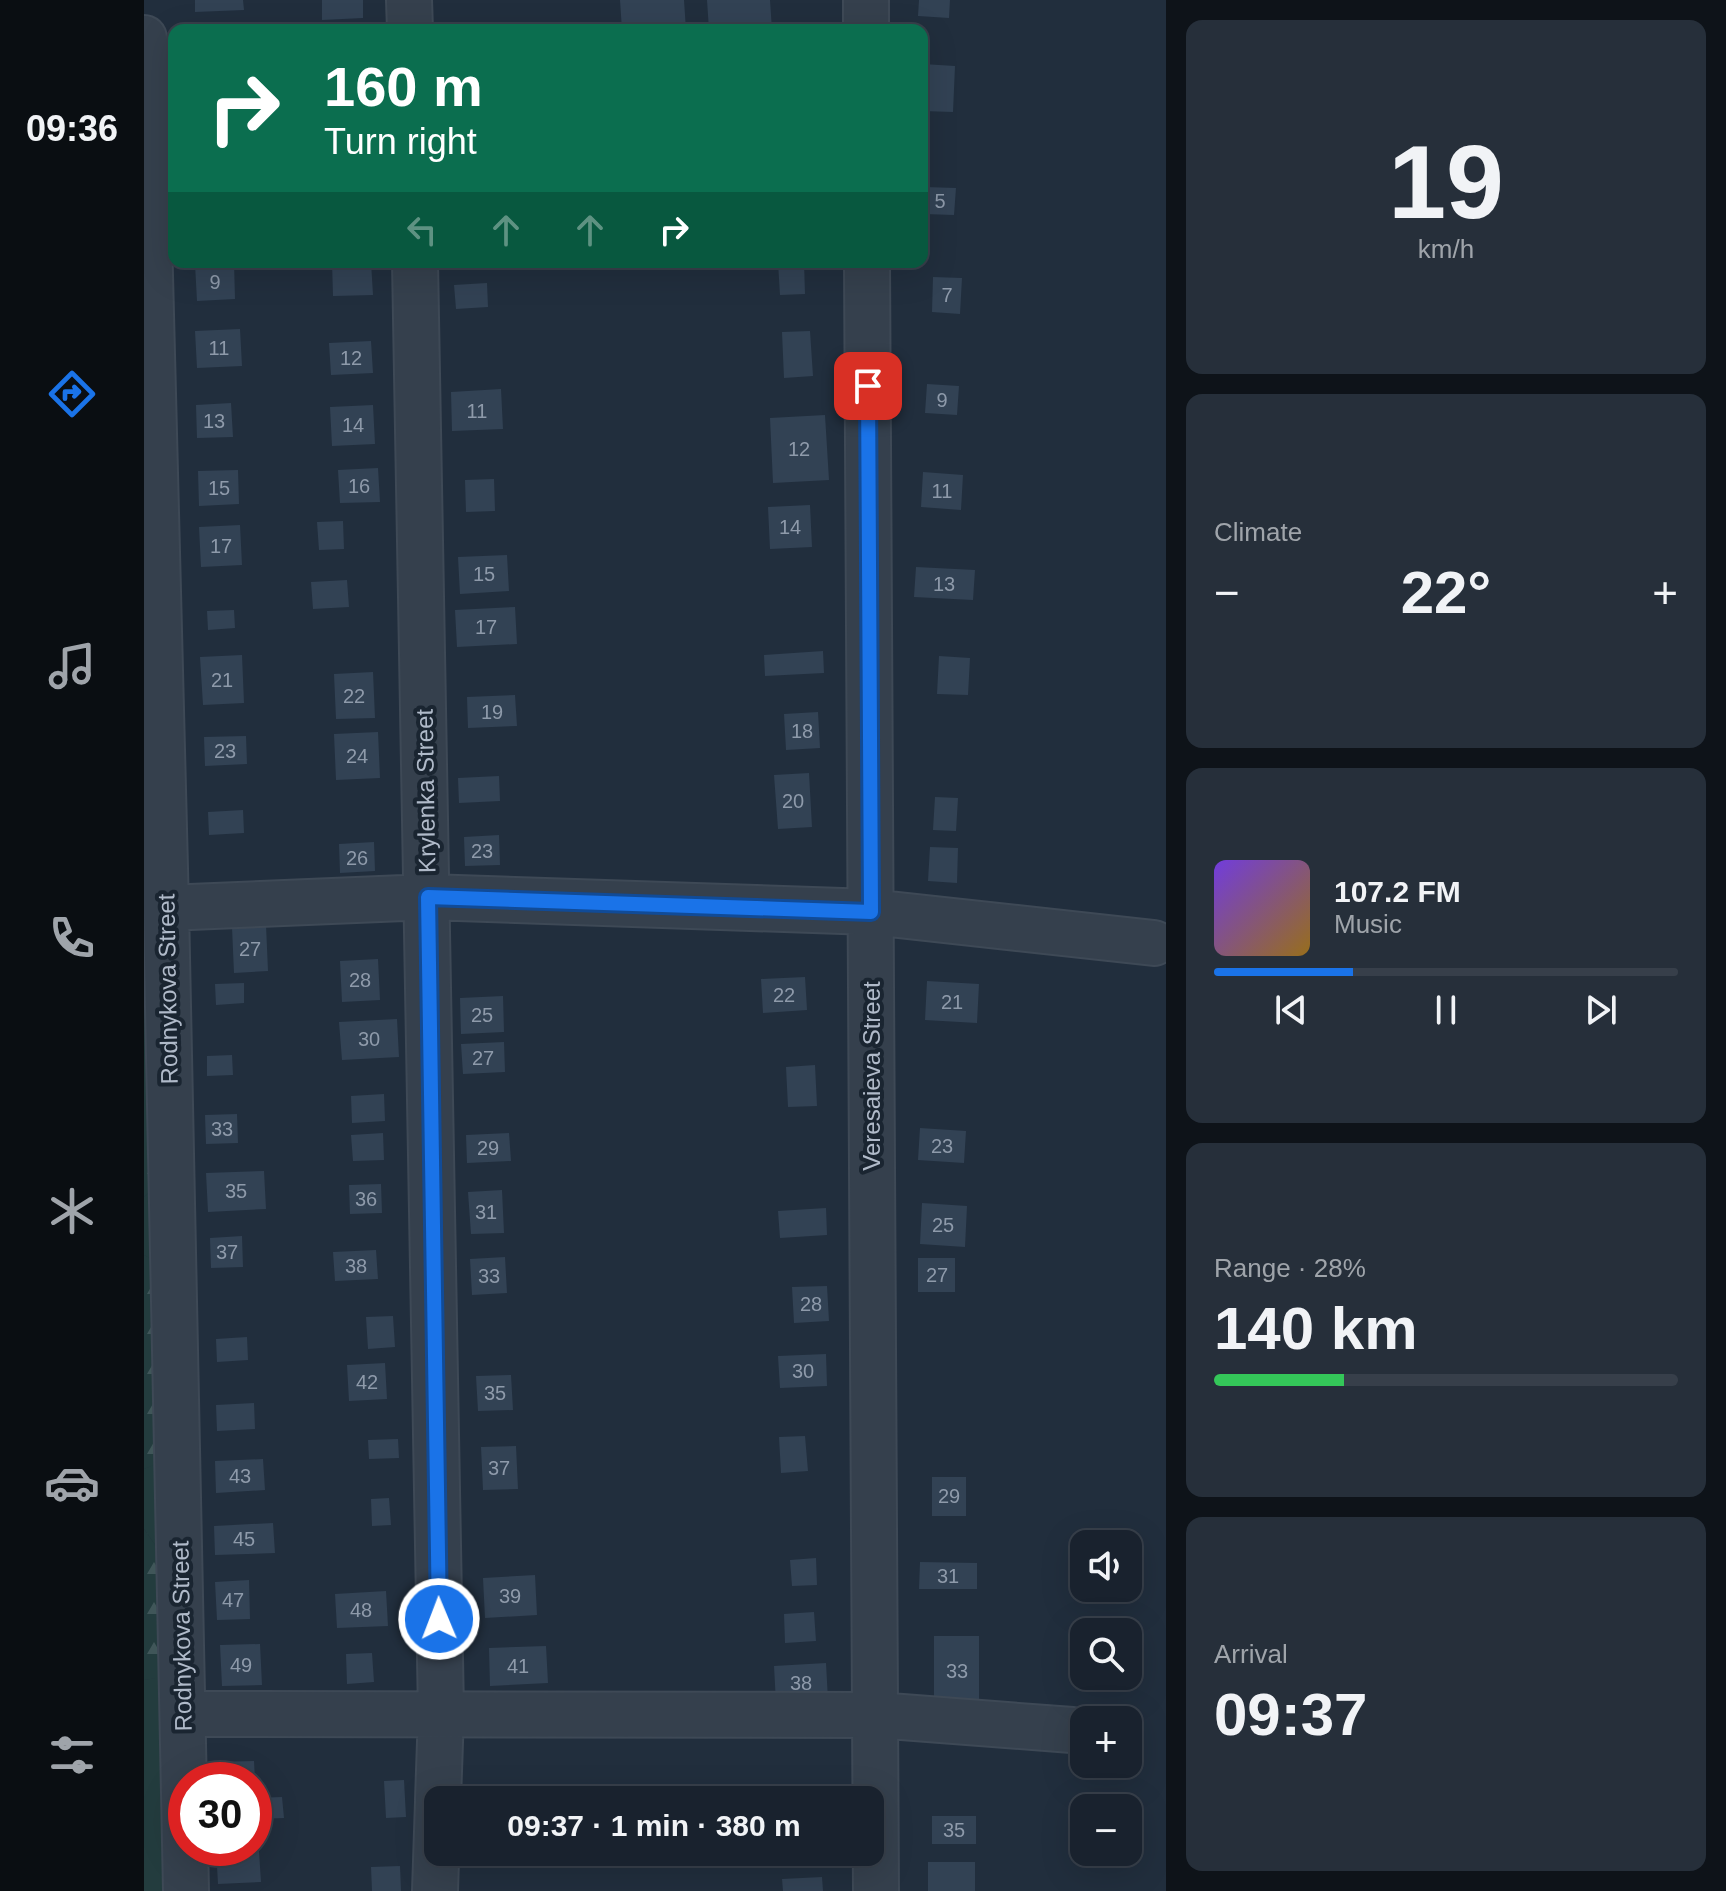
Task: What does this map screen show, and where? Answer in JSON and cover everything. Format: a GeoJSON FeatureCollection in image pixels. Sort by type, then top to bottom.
{"type":"FeatureCollection","features":[{"type":"Feature","properties":{"kind":"street"},"geometry":{"type":"LineString","coordinates":[[409,0],[410,24]]}},
{"type":"Feature","properties":{"kind":"street"},"geometry":{"type":"LineString","coordinates":[[866,0],[866,24]]}},
{"type":"Feature","properties":{"kind":"street","name":"Rodnykova Street"},"geometry":{"type":"LineString","coordinates":[[144,38],[186,1891]]}},
{"type":"Feature","properties":{"kind":"street","name":"Krylenka Street"},"geometry":{"type":"LineString","coordinates":[[415,268],[441,1713],[439,1786]]}},
{"type":"Feature","properties":{"kind":"street","name":"Veresaieva Street"},"geometry":{"type":"LineString","coordinates":[[867,268],[876,1891]]}},
{"type":"Feature","properties":{"kind":"street"},"geometry":{"type":"LineString","coordinates":[[166,908],[428,897],[871,912],[1154,943]]}},
{"type":"Feature","properties":{"kind":"street"},"geometry":{"type":"LineString","coordinates":[[184,1714],[876,1715],[1070,1730]]}},
{"type":"Feature","properties":{"kind":"street","name":"Krylenka Street"},"geometry":{"type":"LineString","coordinates":[[435,1891],[436,1866]]}},
{"type":"Feature","properties":{"kind":"green space"},"geometry":{"type":"Polygon","coordinates":[[[144,38],[183,1762],[168,1762],[168,1866],[185,1866],[186,1891],[144,1891],[144,1680],[176,1674],[173,1594],[164,1558],[144,1529],[144,1469],[163,1460],[166,1268],[144,1255],[144,1197],[160,1182],[156,1104],[156,976],[162,860],[144,826],[144,691],[149,683],[144,618],[144,38]]]}},
{"type":"Feature","properties":{"kind":"green space"},"geometry":{"type":"Polygon","coordinates":[[[144,826],[160,1182],[144,1197],[144,826]]]}},
{"type":"Feature","properties":{"kind":"green space"},"geometry":{"type":"Polygon","coordinates":[[[144,1255],[166,1267],[163,1461],[144,1469],[144,1255]]]}},
{"type":"Feature","properties":{"kind":"green space"},"geometry":{"type":"Polygon","coordinates":[[[144,1529],[164,1558],[176,1675],[144,1680],[144,1529]]]}},
{"type":"Feature","properties":{"kind":"building"},"geometry":{"type":"Polygon","coordinates":[[[195,0],[243,0],[244,10],[195,12],[195,0]]]}},
{"type":"Feature","properties":{"kind":"building"},"geometry":{"type":"Polygon","coordinates":[[[322,0],[363,0],[363,18],[322,20],[322,0]]]}},
{"type":"Feature","properties":{"kind":"building"},"geometry":{"type":"Polygon","coordinates":[[[620,0],[684,0],[686,24],[622,24],[620,0]]]}},
{"type":"Feature","properties":{"kind":"building"},"geometry":{"type":"Polygon","coordinates":[[[707,0],[770,0],[772,24],[709,24],[707,0]]]}},
{"type":"Feature","properties":{"kind":"building"},"geometry":{"type":"Polygon","coordinates":[[[919,0],[950,0],[949,18],[918,16],[919,0]]]}},
{"type":"Feature","properties":{"kind":"building"},"geometry":{"type":"Polygon","coordinates":[[[928,64],[955,66],[953,112],[928,111],[928,64]]]}},
{"type":"Feature","properties":{"kind":"building"},"geometry":{"type":"Polygon","coordinates":[[[928,187],[956,188],[954,215],[928,214],[928,187]]]}},
{"type":"Feature","properties":{"kind":"building"},"geometry":{"type":"Polygon","coordinates":[[[195,268],[234,268],[235,299],[197,301],[195,268]]]}},
{"type":"Feature","properties":{"kind":"building"},"geometry":{"type":"Polygon","coordinates":[[[332,268],[371,268],[373,295],[333,296],[332,268]]]}},
{"type":"Feature","properties":{"kind":"building"},"geometry":{"type":"Polygon","coordinates":[[[778,268],[804,268],[805,294],[780,295],[778,268]]]}},
{"type":"Feature","properties":{"kind":"building"},"geometry":{"type":"Polygon","coordinates":[[[933,277],[962,278],[960,314],[932,312],[933,277]]]}},
{"type":"Feature","properties":{"kind":"building"},"geometry":{"type":"Polygon","coordinates":[[[487,283],[488,307],[456,309],[454,285],[487,283]]]}},
{"type":"Feature","properties":{"kind":"building"},"geometry":{"type":"Polygon","coordinates":[[[240,329],[242,366],[197,368],[195,331],[240,329]]]}},
{"type":"Feature","properties":{"kind":"building"},"geometry":{"type":"Polygon","coordinates":[[[810,331],[813,376],[784,378],[782,332],[810,331]]]}},
{"type":"Feature","properties":{"kind":"building"},"geometry":{"type":"Polygon","coordinates":[[[371,341],[373,373],[331,375],[329,343],[371,341]]]}},
{"type":"Feature","properties":{"kind":"building"},"geometry":{"type":"Polygon","coordinates":[[[927,384],[959,386],[957,415],[925,413],[927,384]]]}},
{"type":"Feature","properties":{"kind":"building"},"geometry":{"type":"Polygon","coordinates":[[[501,389],[503,429],[452,431],[451,392],[501,389]]]}},
{"type":"Feature","properties":{"kind":"building"},"geometry":{"type":"Polygon","coordinates":[[[231,403],[233,437],[197,438],[196,405],[231,403]]]}},
{"type":"Feature","properties":{"kind":"building"},"geometry":{"type":"Polygon","coordinates":[[[373,405],[375,444],[332,446],[330,407],[373,405]]]}},
{"type":"Feature","properties":{"kind":"building"},"geometry":{"type":"Polygon","coordinates":[[[825,415],[829,480],[773,483],[770,418],[825,415]]]}},
{"type":"Feature","properties":{"kind":"building"},"geometry":{"type":"Polygon","coordinates":[[[378,468],[380,502],[340,503],[338,470],[378,468]]]}},
{"type":"Feature","properties":{"kind":"building"},"geometry":{"type":"Polygon","coordinates":[[[238,470],[239,504],[199,506],[198,471],[238,470]]]}},
{"type":"Feature","properties":{"kind":"building"},"geometry":{"type":"Polygon","coordinates":[[[923,472],[963,475],[961,510],[921,507],[923,472]]]}},
{"type":"Feature","properties":{"kind":"building"},"geometry":{"type":"Polygon","coordinates":[[[494,479],[495,511],[466,512],[465,480],[494,479]]]}},
{"type":"Feature","properties":{"kind":"building"},"geometry":{"type":"Polygon","coordinates":[[[810,505],[812,547],[770,549],[768,507],[810,505]]]}},
{"type":"Feature","properties":{"kind":"building"},"geometry":{"type":"Polygon","coordinates":[[[343,521],[344,549],[319,550],[317,522],[343,521]]]}},
{"type":"Feature","properties":{"kind":"building"},"geometry":{"type":"Polygon","coordinates":[[[240,525],[242,565],[201,567],[199,527],[240,525]]]}},
{"type":"Feature","properties":{"kind":"building"},"geometry":{"type":"Polygon","coordinates":[[[507,555],[509,591],[460,594],[458,557],[507,555]]]}},
{"type":"Feature","properties":{"kind":"building"},"geometry":{"type":"Polygon","coordinates":[[[916,567],[975,570],[973,600],[914,597],[916,567]]]}},
{"type":"Feature","properties":{"kind":"building"},"geometry":{"type":"Polygon","coordinates":[[[347,580],[349,607],[313,609],[311,582],[347,580]]]}},
{"type":"Feature","properties":{"kind":"building"},"geometry":{"type":"Polygon","coordinates":[[[515,607],[517,644],[457,647],[455,610],[515,607]]]}},
{"type":"Feature","properties":{"kind":"building"},"geometry":{"type":"Polygon","coordinates":[[[234,610],[235,628],[208,630],[207,611],[234,610]]]}},
{"type":"Feature","properties":{"kind":"building"},"geometry":{"type":"Polygon","coordinates":[[[823,651],[824,673],[765,676],[764,655],[823,651]]]}},
{"type":"Feature","properties":{"kind":"building"},"geometry":{"type":"Polygon","coordinates":[[[242,655],[244,703],[203,705],[200,657],[242,655]]]}},
{"type":"Feature","properties":{"kind":"building"},"geometry":{"type":"Polygon","coordinates":[[[939,656],[970,658],[968,695],[937,694],[939,656]]]}},
{"type":"Feature","properties":{"kind":"building"},"geometry":{"type":"Polygon","coordinates":[[[373,672],[375,718],[336,719],[334,674],[373,672]]]}},
{"type":"Feature","properties":{"kind":"building"},"geometry":{"type":"Polygon","coordinates":[[[515,695],[517,726],[468,728],[467,697],[515,695]]]}},
{"type":"Feature","properties":{"kind":"building"},"geometry":{"type":"Polygon","coordinates":[[[818,712],[820,748],[786,750],[784,714],[818,712]]]}},
{"type":"Feature","properties":{"kind":"building"},"geometry":{"type":"Polygon","coordinates":[[[378,732],[380,778],[336,780],[334,734],[378,732]]]}},
{"type":"Feature","properties":{"kind":"building"},"geometry":{"type":"Polygon","coordinates":[[[246,736],[247,764],[205,766],[204,737],[246,736]]]}},
{"type":"Feature","properties":{"kind":"building"},"geometry":{"type":"Polygon","coordinates":[[[809,773],[812,827],[778,829],[774,775],[809,773]]]}},
{"type":"Feature","properties":{"kind":"building"},"geometry":{"type":"Polygon","coordinates":[[[499,776],[500,801],[459,803],[458,778],[499,776]]]}},
{"type":"Feature","properties":{"kind":"building"},"geometry":{"type":"Polygon","coordinates":[[[935,797],[958,798],[956,831],[933,830],[935,797]]]}},
{"type":"Feature","properties":{"kind":"building"},"geometry":{"type":"Polygon","coordinates":[[[243,810],[244,833],[209,835],[208,812],[243,810]]]}},
{"type":"Feature","properties":{"kind":"building"},"geometry":{"type":"Polygon","coordinates":[[[499,835],[500,865],[465,866],[464,837],[499,835]]]}},
{"type":"Feature","properties":{"kind":"building"},"geometry":{"type":"Polygon","coordinates":[[[374,842],[375,871],[340,873],[339,844],[374,842]]]}},
{"type":"Feature","properties":{"kind":"building"},"geometry":{"type":"Polygon","coordinates":[[[930,847],[958,848],[957,883],[928,881],[930,847]]]}},
{"type":"Feature","properties":{"kind":"building"},"geometry":{"type":"Polygon","coordinates":[[[266,925],[268,971],[234,973],[232,927],[266,925]]]}},
{"type":"Feature","properties":{"kind":"building"},"geometry":{"type":"Polygon","coordinates":[[[378,959],[380,1000],[342,1002],[340,961],[378,959]]]}},
{"type":"Feature","properties":{"kind":"building"},"geometry":{"type":"Polygon","coordinates":[[[805,977],[807,1010],[763,1013],[761,979],[805,977]]]}},
{"type":"Feature","properties":{"kind":"building"},"geometry":{"type":"Polygon","coordinates":[[[927,981],[979,984],[977,1023],[925,1020],[927,981]]]}},
{"type":"Feature","properties":{"kind":"building"},"geometry":{"type":"Polygon","coordinates":[[[244,983],[244,1003],[216,1005],[215,984],[244,983]]]}},
{"type":"Feature","properties":{"kind":"building"},"geometry":{"type":"Polygon","coordinates":[[[503,996],[504,1032],[461,1034],[460,998],[503,996]]]}},
{"type":"Feature","properties":{"kind":"building"},"geometry":{"type":"Polygon","coordinates":[[[397,1019],[399,1057],[342,1060],[339,1022],[397,1019]]]}},
{"type":"Feature","properties":{"kind":"building"},"geometry":{"type":"Polygon","coordinates":[[[504,1042],[505,1072],[463,1074],[461,1044],[504,1042]]]}},
{"type":"Feature","properties":{"kind":"building"},"geometry":{"type":"Polygon","coordinates":[[[232,1055],[233,1075],[207,1076],[207,1056],[232,1055]]]}},
{"type":"Feature","properties":{"kind":"building"},"geometry":{"type":"Polygon","coordinates":[[[815,1065],[817,1106],[788,1107],[786,1067],[815,1065]]]}},
{"type":"Feature","properties":{"kind":"building"},"geometry":{"type":"Polygon","coordinates":[[[384,1094],[385,1121],[352,1123],[351,1096],[384,1094]]]}},
{"type":"Feature","properties":{"kind":"building"},"geometry":{"type":"Polygon","coordinates":[[[237,1114],[238,1143],[206,1144],[205,1115],[237,1114]]]}},
{"type":"Feature","properties":{"kind":"building"},"geometry":{"type":"Polygon","coordinates":[[[920,1128],[966,1131],[964,1163],[918,1160],[920,1128]]]}},
{"type":"Feature","properties":{"kind":"building"},"geometry":{"type":"Polygon","coordinates":[[[383,1133],[384,1160],[353,1161],[351,1135],[383,1133]]]}},
{"type":"Feature","properties":{"kind":"building"},"geometry":{"type":"Polygon","coordinates":[[[509,1133],[511,1161],[467,1163],[466,1135],[509,1133]]]}},
{"type":"Feature","properties":{"kind":"building"},"geometry":{"type":"Polygon","coordinates":[[[264,1171],[266,1209],[208,1212],[206,1173],[264,1171]]]}},
{"type":"Feature","properties":{"kind":"building"},"geometry":{"type":"Polygon","coordinates":[[[381,1184],[382,1213],[350,1214],[349,1185],[381,1184]]]}},
{"type":"Feature","properties":{"kind":"building"},"geometry":{"type":"Polygon","coordinates":[[[502,1190],[504,1233],[471,1234],[468,1192],[502,1190]]]}},
{"type":"Feature","properties":{"kind":"building"},"geometry":{"type":"Polygon","coordinates":[[[922,1203],[967,1206],[965,1247],[920,1244],[922,1203]]]}},
{"type":"Feature","properties":{"kind":"building"},"geometry":{"type":"Polygon","coordinates":[[[826,1208],[827,1235],[780,1238],[778,1211],[826,1208]]]}},
{"type":"Feature","properties":{"kind":"building"},"geometry":{"type":"Polygon","coordinates":[[[242,1236],[243,1267],[211,1268],[210,1238],[242,1236]]]}},
{"type":"Feature","properties":{"kind":"building"},"geometry":{"type":"Polygon","coordinates":[[[376,1250],[378,1279],[335,1281],[333,1252],[376,1250]]]}},
{"type":"Feature","properties":{"kind":"building"},"geometry":{"type":"Polygon","coordinates":[[[505,1257],[507,1293],[472,1295],[470,1259],[505,1257]]]}},
{"type":"Feature","properties":{"kind":"building"},"geometry":{"type":"Polygon","coordinates":[[[918,1258],[955,1258],[955,1292],[918,1292],[918,1258]]]}},
{"type":"Feature","properties":{"kind":"building"},"geometry":{"type":"Polygon","coordinates":[[[827,1286],[829,1321],[794,1323],[792,1287],[827,1286]]]}},
{"type":"Feature","properties":{"kind":"building"},"geometry":{"type":"Polygon","coordinates":[[[393,1316],[395,1347],[368,1349],[366,1317],[393,1316]]]}},
{"type":"Feature","properties":{"kind":"building"},"geometry":{"type":"Polygon","coordinates":[[[247,1337],[248,1360],[217,1362],[216,1339],[247,1337]]]}},
{"type":"Feature","properties":{"kind":"building"},"geometry":{"type":"Polygon","coordinates":[[[826,1354],[827,1386],[780,1388],[778,1356],[826,1354]]]}},
{"type":"Feature","properties":{"kind":"building"},"geometry":{"type":"Polygon","coordinates":[[[385,1363],[387,1399],[349,1401],[347,1365],[385,1363]]]}},
{"type":"Feature","properties":{"kind":"building"},"geometry":{"type":"Polygon","coordinates":[[[511,1375],[513,1410],[478,1411],[476,1376],[511,1375]]]}},
{"type":"Feature","properties":{"kind":"building"},"geometry":{"type":"Polygon","coordinates":[[[254,1403],[255,1429],[217,1431],[216,1405],[254,1403]]]}},
{"type":"Feature","properties":{"kind":"building"},"geometry":{"type":"Polygon","coordinates":[[[805,1436],[808,1471],[781,1473],[779,1437],[805,1436]]]}},
{"type":"Feature","properties":{"kind":"building"},"geometry":{"type":"Polygon","coordinates":[[[398,1439],[399,1458],[369,1459],[368,1440],[398,1439]]]}},
{"type":"Feature","properties":{"kind":"building"},"geometry":{"type":"Polygon","coordinates":[[[516,1446],[518,1489],[483,1490],[481,1447],[516,1446]]]}},
{"type":"Feature","properties":{"kind":"building"},"geometry":{"type":"Polygon","coordinates":[[[263,1459],[265,1490],[216,1493],[215,1461],[263,1459]]]}},
{"type":"Feature","properties":{"kind":"building"},"geometry":{"type":"Polygon","coordinates":[[[932,1477],[966,1477],[966,1516],[932,1516],[932,1477]]]}},
{"type":"Feature","properties":{"kind":"building"},"geometry":{"type":"Polygon","coordinates":[[[389,1498],[391,1525],[372,1526],[371,1499],[389,1498]]]}},
{"type":"Feature","properties":{"kind":"building"},"geometry":{"type":"Polygon","coordinates":[[[273,1523],[275,1553],[215,1555],[214,1526],[273,1523]]]}},
{"type":"Feature","properties":{"kind":"building"},"geometry":{"type":"Polygon","coordinates":[[[816,1558],[817,1585],[792,1586],[790,1560],[816,1558]]]}},
{"type":"Feature","properties":{"kind":"building"},"geometry":{"type":"Polygon","coordinates":[[[920,1562],[977,1563],[977,1589],[919,1589],[920,1562]]]}},
{"type":"Feature","properties":{"kind":"building"},"geometry":{"type":"Polygon","coordinates":[[[535,1575],[537,1615],[485,1618],[483,1578],[535,1575]]]}},
{"type":"Feature","properties":{"kind":"building"},"geometry":{"type":"Polygon","coordinates":[[[249,1580],[250,1619],[217,1620],[215,1582],[249,1580]]]}},
{"type":"Feature","properties":{"kind":"building"},"geometry":{"type":"Polygon","coordinates":[[[386,1591],[388,1626],[337,1628],[335,1594],[386,1591]]]}},
{"type":"Feature","properties":{"kind":"building"},"geometry":{"type":"Polygon","coordinates":[[[814,1612],[816,1641],[785,1643],[784,1614],[814,1612]]]}},
{"type":"Feature","properties":{"kind":"building"},"geometry":{"type":"Polygon","coordinates":[[[934,1636],[979,1636],[979,1706],[934,1705],[934,1636]]]}},
{"type":"Feature","properties":{"kind":"building"},"geometry":{"type":"Polygon","coordinates":[[[260,1644],[262,1685],[222,1686],[220,1645],[260,1644]]]}},
{"type":"Feature","properties":{"kind":"building"},"geometry":{"type":"Polygon","coordinates":[[[546,1646],[548,1683],[490,1686],[489,1648],[546,1646]]]}},
{"type":"Feature","properties":{"kind":"building"},"geometry":{"type":"Polygon","coordinates":[[[372,1653],[374,1682],[347,1684],[346,1654],[372,1653]]]}},
{"type":"Feature","properties":{"kind":"building"},"geometry":{"type":"Polygon","coordinates":[[[826,1663],[828,1700],[776,1703],[774,1666],[826,1663]]]}},
{"type":"Feature","properties":{"kind":"building"},"geometry":{"type":"Polygon","coordinates":[[[404,1780],[406,1817],[386,1818],[384,1781],[404,1780]]]}},
{"type":"Feature","properties":{"kind":"building"},"geometry":{"type":"Polygon","coordinates":[[[272,1797],[282,1797],[284,1818],[272,1818],[272,1797]]]}},
{"type":"Feature","properties":{"kind":"building"},"geometry":{"type":"Polygon","coordinates":[[[932,1816],[976,1816],[976,1844],[932,1844],[932,1816]]]}},
{"type":"Feature","properties":{"kind":"building"},"geometry":{"type":"Polygon","coordinates":[[[928,1862],[975,1862],[975,1891],[928,1891],[928,1862]]]}},
{"type":"Feature","properties":{"kind":"building"},"geometry":{"type":"Polygon","coordinates":[[[217,1866],[260,1866],[261,1882],[218,1884],[217,1866]]]}},
{"type":"Feature","properties":{"kind":"building"},"geometry":{"type":"Polygon","coordinates":[[[400,1866],[401,1891],[372,1891],[371,1867],[400,1866]]]}},
{"type":"Feature","properties":{"kind":"building"},"geometry":{"type":"Polygon","coordinates":[[[822,1877],[823,1891],[783,1891],[782,1879],[822,1877]]]}},
{"type":"Feature","properties":{"kind":"route"},"geometry":{"type":"LineString","coordinates":[[439,1619],[428,897],[871,912],[868,386]]}}]}
